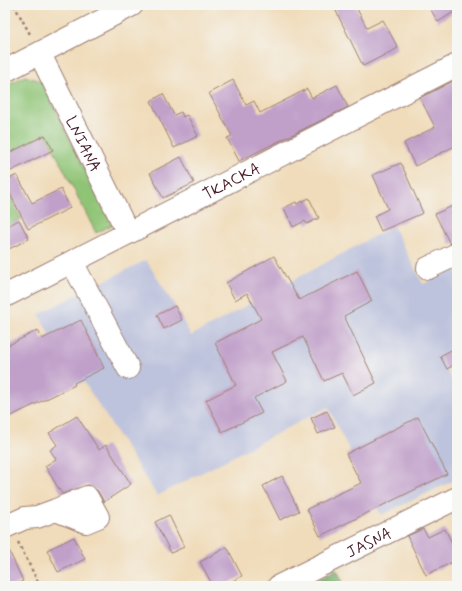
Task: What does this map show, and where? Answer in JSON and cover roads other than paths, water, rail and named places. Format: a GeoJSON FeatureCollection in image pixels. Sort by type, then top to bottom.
{"type":"FeatureCollection","features":[{"type":"Feature","properties":{"kind":"street"},"geometry":{"type":"LineString","coordinates":[[5,71],[132,5]]}},
{"type":"Feature","properties":{"kind":"street","name":"LNIANA"},"geometry":{"type":"LineString","coordinates":[[40,54],[128,233]]}},
{"type":"Feature","properties":{"kind":"street","name":"TKACKA"},"geometry":{"type":"LineString","coordinates":[[5,296],[457,65]]}},
{"type":"Feature","properties":{"kind":"street"},"geometry":{"type":"LineString","coordinates":[[428,268],[457,254]]}},
{"type":"Feature","properties":{"kind":"street"},"geometry":{"type":"LineString","coordinates":[[72,262],[128,368]]}},
{"type":"Feature","properties":{"kind":"street","name":"JASNA"},"geometry":{"type":"LineString","coordinates":[[279,586],[457,498]]}},
{"type":"Feature","properties":{"kind":"street"},"geometry":{"type":"LineString","coordinates":[[14,527],[56,510]]}}]}
